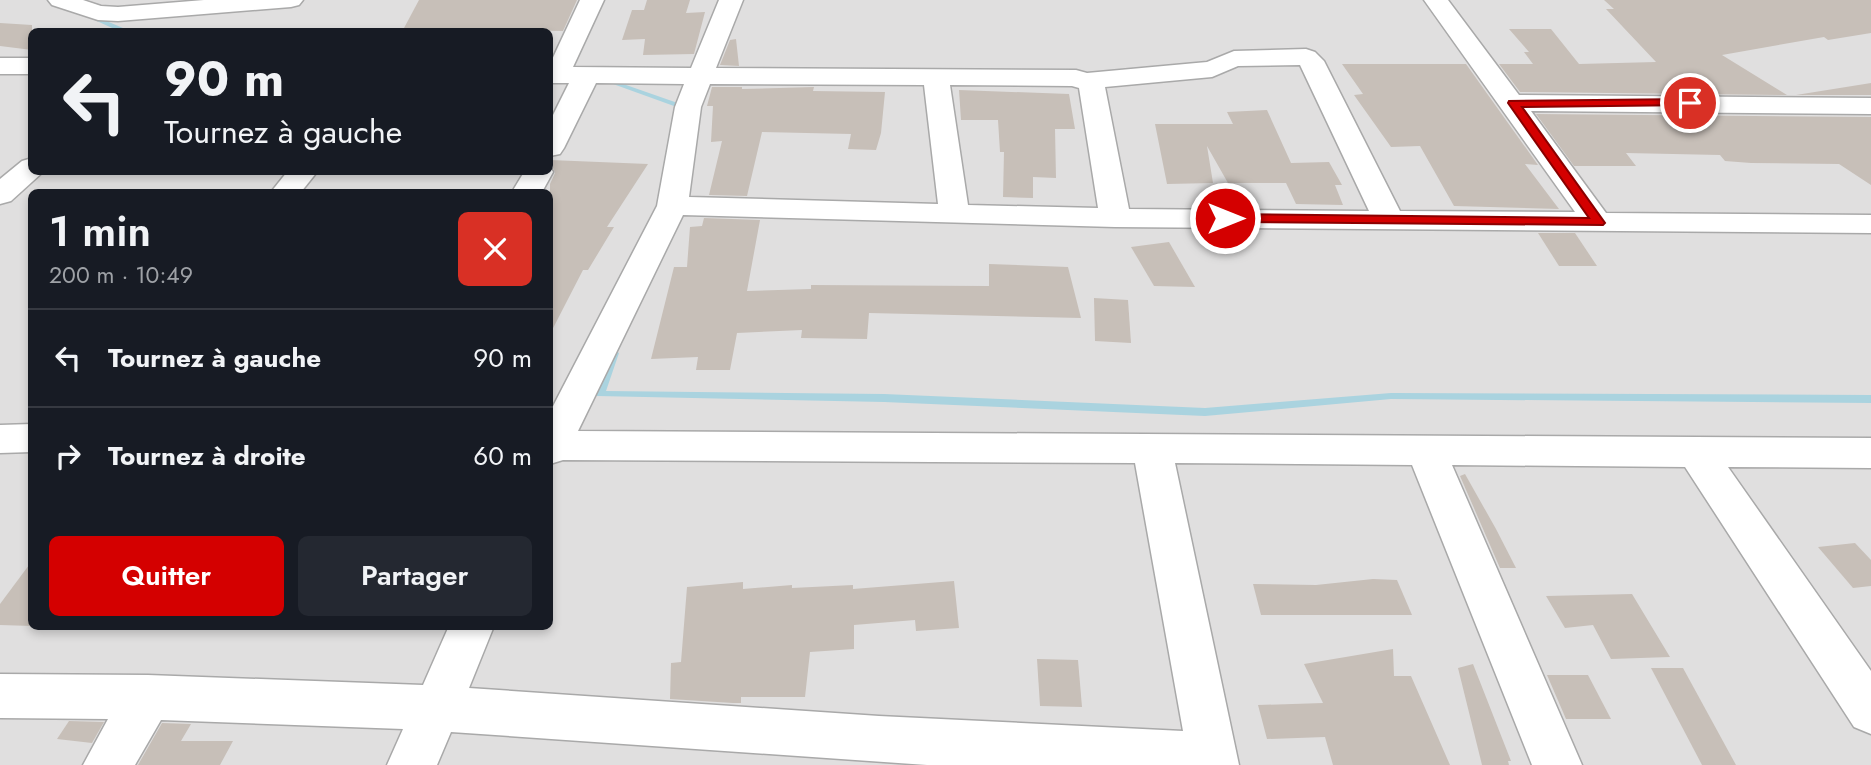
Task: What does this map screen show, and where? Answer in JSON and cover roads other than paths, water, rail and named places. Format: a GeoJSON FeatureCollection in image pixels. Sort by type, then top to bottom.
{"type":"FeatureCollection","features":[{"type":"Feature","properties":{"kind":"street"},"geometry":{"type":"LineString","coordinates":[[60,0],[108,14],[281,0]]}},
{"type":"Feature","properties":{"kind":"street"},"geometry":{"type":"LineString","coordinates":[[592,0],[553,75],[703,74],[1086,80],[1212,69],[1234,59],[1306,57],[1311,61],[1389,220]]}},
{"type":"Feature","properties":{"kind":"street"},"geometry":{"type":"LineString","coordinates":[[553,440],[672,206],[688,107],[731,0]]}},
{"type":"Feature","properties":{"kind":"street"},"geometry":{"type":"LineString","coordinates":[[1436,0],[1514,103],[1598,223]]}},
{"type":"Feature","properties":{"kind":"street"},"geometry":{"type":"LineString","coordinates":[[183,28],[205,7]]}},
{"type":"Feature","properties":{"kind":"street"},"geometry":{"type":"LineString","coordinates":[[0,66],[28,66]]}},
{"type":"Feature","properties":{"kind":"street"},"geometry":{"type":"LineString","coordinates":[[553,142],[586,76]]}},
{"type":"Feature","properties":{"kind":"street"},"geometry":{"type":"LineString","coordinates":[[936,78],[954,212]]}},
{"type":"Feature","properties":{"kind":"street"},"geometry":{"type":"LineString","coordinates":[[1086,80],[1091,84],[1115,218]]}},
{"type":"Feature","properties":{"kind":"street"},"geometry":{"type":"LineString","coordinates":[[1514,103],[1869,107]]}},
{"type":"Feature","properties":{"kind":"street"},"geometry":{"type":"LineString","coordinates":[[0,195],[28,170]]}},
{"type":"Feature","properties":{"kind":"street"},"geometry":{"type":"LineString","coordinates":[[288,189],[300,175]]}},
{"type":"Feature","properties":{"kind":"street"},"geometry":{"type":"LineString","coordinates":[[672,206],[1115,218],[1871,224]]}},
{"type":"Feature","properties":{"kind":"street"},"geometry":{"type":"LineString","coordinates":[[0,439],[28,438]]}},
{"type":"Feature","properties":{"kind":"street"},"geometry":{"type":"LineString","coordinates":[[553,446],[1871,453]]}},
{"type":"Feature","properties":{"kind":"street"},"geometry":{"type":"LineString","coordinates":[[0,696],[148,697],[436,708],[878,752],[1213,760],[1152,449]]}},
{"type":"Feature","properties":{"kind":"street"},"geometry":{"type":"LineString","coordinates":[[1426,450],[1556,765]]}},
{"type":"Feature","properties":{"kind":"street"},"geometry":{"type":"LineString","coordinates":[[1696,452],[1871,711]]}},
{"type":"Feature","properties":{"kind":"street"},"geometry":{"type":"LineString","coordinates":[[411,765],[470,630]]}},
{"type":"Feature","properties":{"kind":"street"},"geometry":{"type":"LineString","coordinates":[[107,765],[148,697]]}},
{"type":"Feature","properties":{"kind":"waterway"},"geometry":{"type":"LineString","coordinates":[[90,16],[118,28]]}},
{"type":"Feature","properties":{"kind":"waterway"},"geometry":{"type":"LineString","coordinates":[[604,79],[688,108]]}},
{"type":"Feature","properties":{"kind":"waterway"},"geometry":{"type":"LineString","coordinates":[[614,353],[600,394],[884,398],[1205,412],[1391,396],[1871,399]]}}]}
